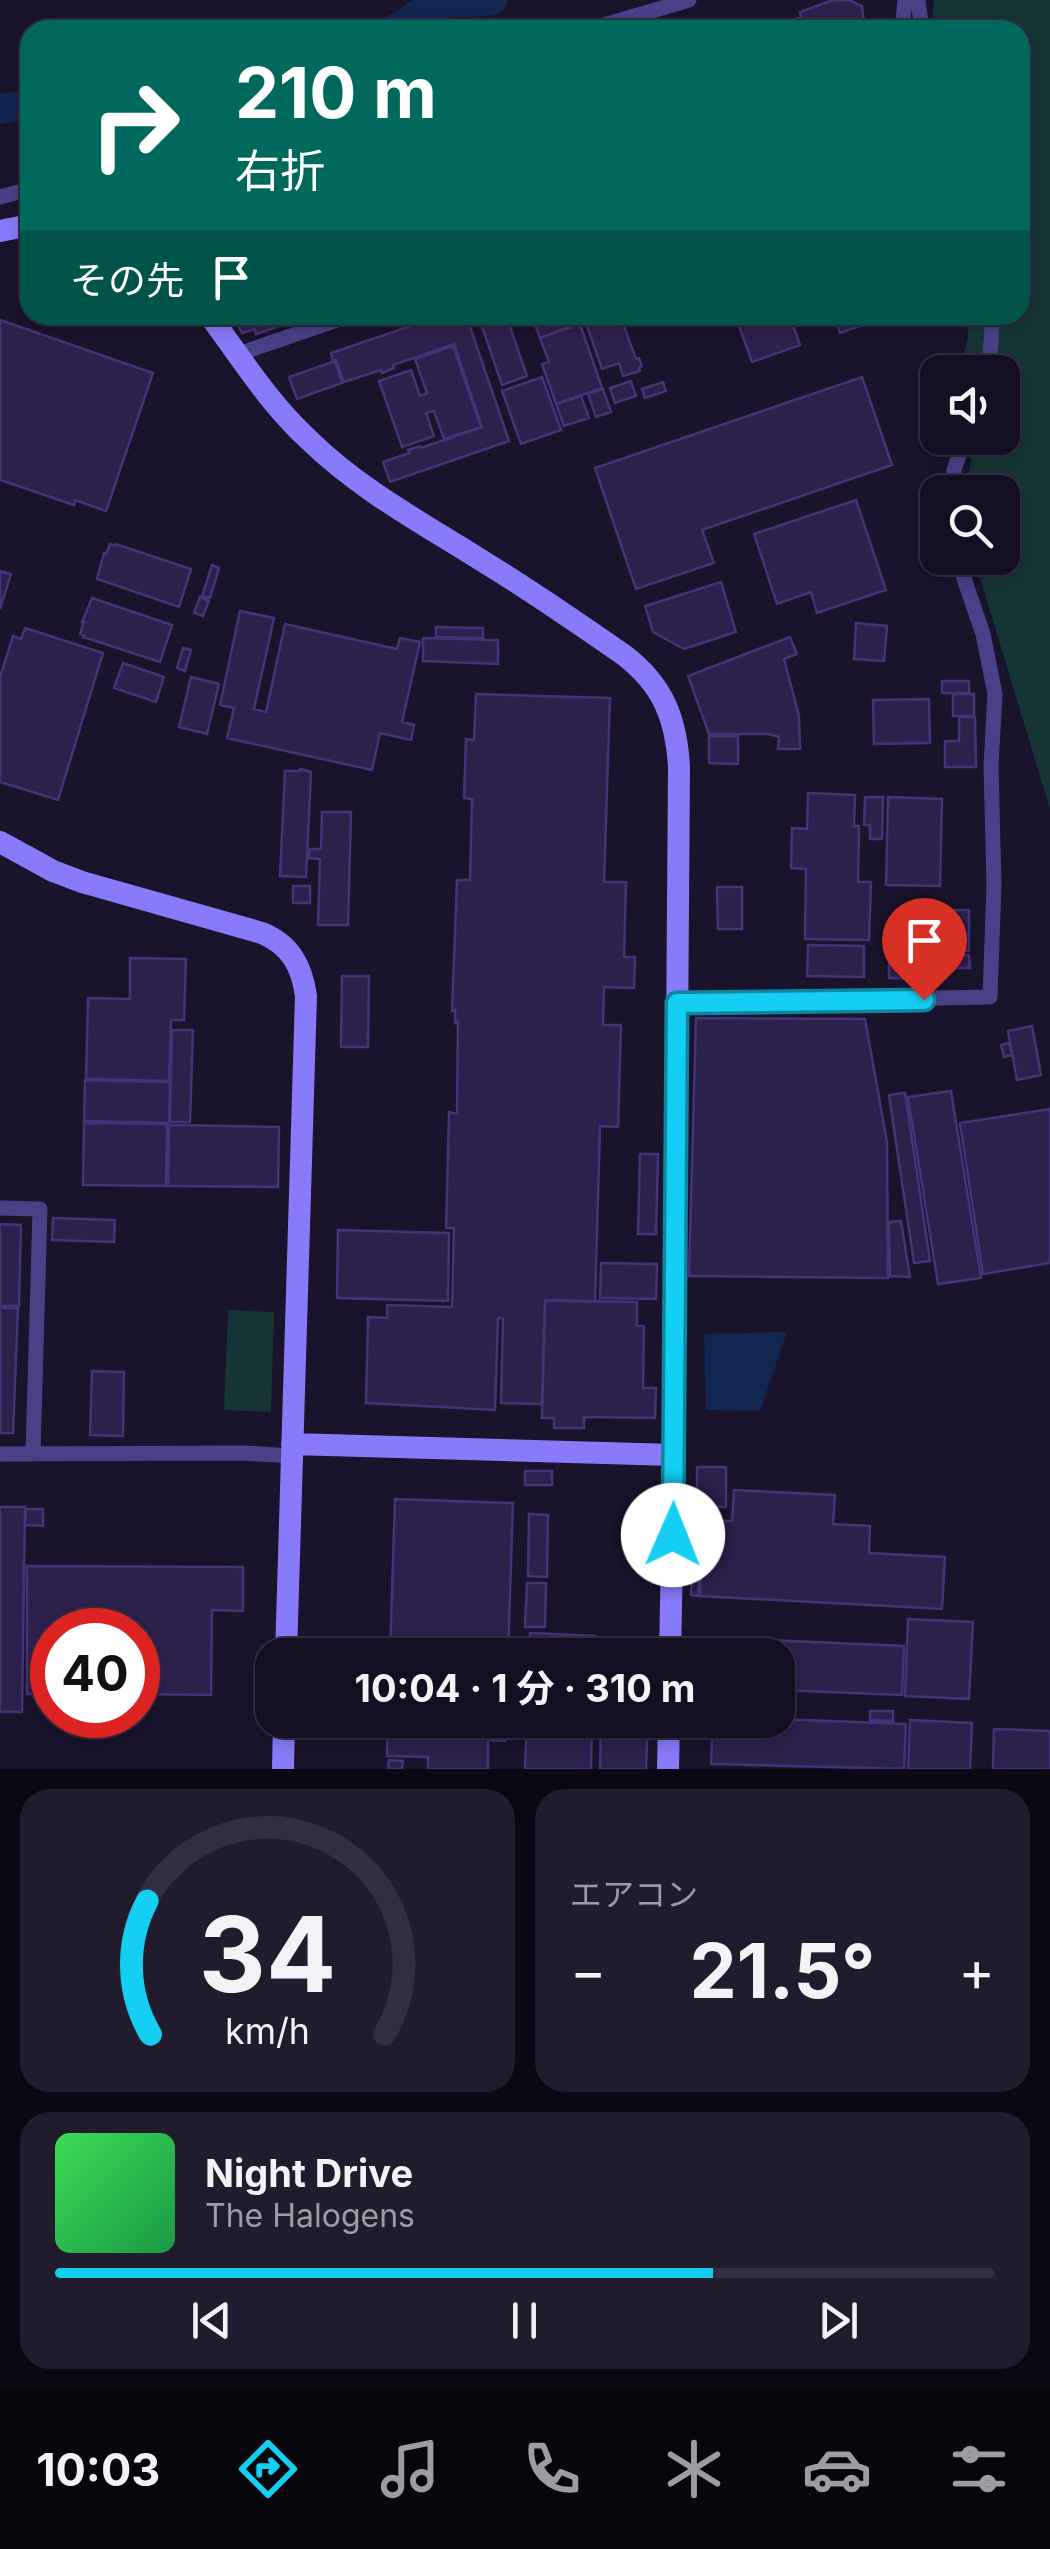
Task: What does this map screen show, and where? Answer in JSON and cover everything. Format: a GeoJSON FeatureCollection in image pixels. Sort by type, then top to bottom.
{"type":"FeatureCollection","features":[{"type":"Feature","properties":{"kind":"street"},"geometry":{"type":"LineString","coordinates":[[621,20],[689,0]]}},
{"type":"Feature","properties":{"kind":"street"},"geometry":{"type":"LineString","coordinates":[[217,325],[265,394],[310,442],[354,478],[624,655],[646,672],[670,716],[679,766],[670,1638]]}},
{"type":"Feature","properties":{"kind":"street"},"geometry":{"type":"LineString","coordinates":[[238,354],[323,325]]}},
{"type":"Feature","properties":{"kind":"street"},"geometry":{"type":"LineString","coordinates":[[990,355],[993,325]]}},
{"type":"Feature","properties":{"kind":"street"},"geometry":{"type":"LineString","coordinates":[[677,1003],[990,997],[994,885],[990,766],[995,694],[963,575]]}},
{"type":"Feature","properties":{"kind":"street"},"geometry":{"type":"LineString","coordinates":[[0,842],[82,882],[277,939],[290,952],[302,974],[306,996],[286,1638]]}},
{"type":"Feature","properties":{"kind":"street"},"geometry":{"type":"LineString","coordinates":[[0,1208],[40,1209],[33,1454]]}},
{"type":"Feature","properties":{"kind":"street"},"geometry":{"type":"LineString","coordinates":[[0,1454],[244,1454],[292,1450],[674,1455]]}},
{"type":"Feature","properties":{"kind":"street"},"geometry":{"type":"LineString","coordinates":[[283,1769],[284,1738]]}},
{"type":"Feature","properties":{"kind":"street"},"geometry":{"type":"LineString","coordinates":[[668,1769],[669,1738]]}},
{"type":"Feature","properties":{"kind":"green space"},"geometry":{"type":"Polygon","coordinates":[[[934,0],[1050,0],[1050,809],[979,575],[1020,575],[1020,475],[968,475],[969,455],[1020,455],[1020,355],[964,355],[968,325],[1030,325],[1030,20],[932,20],[934,0]]]}},
{"type":"Feature","properties":{"kind":"green space"},"geometry":{"type":"Polygon","coordinates":[[[228,1310],[274,1312],[271,1412],[224,1410],[228,1310]]]}},
{"type":"Feature","properties":{"kind":"water"},"geometry":{"type":"Polygon","coordinates":[[[787,1332],[760,1411],[706,1410],[704,1334],[787,1332]]]}},
{"type":"Feature","properties":{"kind":"building"},"geometry":{"type":"Polygon","coordinates":[[[833,0],[849,0],[862,6],[864,20],[793,20],[801,17],[800,12],[833,0]]]}},
{"type":"Feature","properties":{"kind":"building"},"geometry":{"type":"Polygon","coordinates":[[[0,320],[153,373],[106,511],[75,500],[74,505],[0,480],[0,320]]]}},
{"type":"Feature","properties":{"kind":"building"},"geometry":{"type":"Polygon","coordinates":[[[238,325],[282,325],[256,334],[255,329],[242,333],[238,325]]]}},
{"type":"Feature","properties":{"kind":"building"},"geometry":{"type":"Polygon","coordinates":[[[414,325],[469,325],[509,441],[390,482],[383,462],[482,427],[454,344],[393,365],[394,368],[382,373],[381,370],[344,382],[331,353],[414,325]]]}},
{"type":"Feature","properties":{"kind":"building"},"geometry":{"type":"Polygon","coordinates":[[[481,325],[509,325],[527,376],[502,385],[481,325]]]}},
{"type":"Feature","properties":{"kind":"building"},"geometry":{"type":"Polygon","coordinates":[[[541,325],[574,325],[540,338],[536,327],[541,325]]]}},
{"type":"Feature","properties":{"kind":"building"},"geometry":{"type":"Polygon","coordinates":[[[580,325],[602,388],[556,404],[542,364],[549,362],[540,338],[580,325]]]}},
{"type":"Feature","properties":{"kind":"building"},"geometry":{"type":"Polygon","coordinates":[[[587,325],[624,325],[642,366],[640,371],[623,376],[619,363],[602,369],[587,325]]]}},
{"type":"Feature","properties":{"kind":"building"},"geometry":{"type":"Polygon","coordinates":[[[739,325],[793,325],[800,345],[752,362],[739,325]]]}},
{"type":"Feature","properties":{"kind":"building"},"geometry":{"type":"Polygon","coordinates":[[[837,325],[863,325],[840,333],[837,325]]]}},
{"type":"Feature","properties":{"kind":"building"},"geometry":{"type":"Polygon","coordinates":[[[453,346],[481,427],[444,439],[434,411],[426,413],[434,436],[402,447],[379,381],[411,370],[420,396],[427,393],[415,359],[453,346]]]}},
{"type":"Feature","properties":{"kind":"building"},"geometry":{"type":"Polygon","coordinates":[[[335,361],[342,383],[297,399],[289,377],[335,361]]]}},
{"type":"Feature","properties":{"kind":"building"},"geometry":{"type":"Polygon","coordinates":[[[542,377],[561,430],[521,444],[502,391],[542,377]]]}},
{"type":"Feature","properties":{"kind":"building"},"geometry":{"type":"Polygon","coordinates":[[[862,377],[892,465],[702,530],[714,563],[636,589],[595,468],[862,377]]]}},
{"type":"Feature","properties":{"kind":"building"},"geometry":{"type":"Polygon","coordinates":[[[631,381],[636,396],[615,403],[610,388],[631,381]]]}},
{"type":"Feature","properties":{"kind":"building"},"geometry":{"type":"Polygon","coordinates":[[[663,382],[666,391],[645,398],[642,389],[663,382]]]}},
{"type":"Feature","properties":{"kind":"building"},"geometry":{"type":"Polygon","coordinates":[[[603,389],[611,412],[596,417],[588,394],[603,389]]]}},
{"type":"Feature","properties":{"kind":"building"},"geometry":{"type":"Polygon","coordinates":[[[581,396],[589,418],[564,426],[556,404],[581,396]]]}},
{"type":"Feature","properties":{"kind":"building"},"geometry":{"type":"Polygon","coordinates":[[[856,500],[886,590],[817,613],[811,592],[777,604],[754,534],[856,500]]]}},
{"type":"Feature","properties":{"kind":"building"},"geometry":{"type":"Polygon","coordinates":[[[110,544],[191,569],[179,607],[97,579],[110,544]]]}},
{"type":"Feature","properties":{"kind":"building"},"geometry":{"type":"Polygon","coordinates":[[[212,565],[219,568],[210,598],[202,596],[212,565]]]}},
{"type":"Feature","properties":{"kind":"building"},"geometry":{"type":"Polygon","coordinates":[[[0,571],[11,574],[0,609],[0,571]]]}},
{"type":"Feature","properties":{"kind":"building"},"geometry":{"type":"Polygon","coordinates":[[[721,582],[736,632],[684,649],[653,632],[645,606],[721,582]]]}},
{"type":"Feature","properties":{"kind":"building"},"geometry":{"type":"Polygon","coordinates":[[[200,597],[209,601],[203,616],[194,613],[200,597]]]}},
{"type":"Feature","properties":{"kind":"building"},"geometry":{"type":"Polygon","coordinates":[[[92,598],[172,625],[160,662],[83,637],[82,622],[92,598]]]}},
{"type":"Feature","properties":{"kind":"building"},"geometry":{"type":"Polygon","coordinates":[[[240,611],[274,618],[254,709],[266,712],[285,624],[397,649],[400,638],[420,642],[402,722],[414,725],[411,740],[380,733],[372,770],[227,738],[234,708],[220,705],[240,611]]]}},
{"type":"Feature","properties":{"kind":"building"},"geometry":{"type":"Polygon","coordinates":[[[856,623],[887,626],[884,661],[854,659],[856,623]]]}},
{"type":"Feature","properties":{"kind":"building"},"geometry":{"type":"Polygon","coordinates":[[[436,627],[483,628],[483,638],[436,637],[436,627]]]}},
{"type":"Feature","properties":{"kind":"building"},"geometry":{"type":"Polygon","coordinates":[[[25,628],[103,653],[58,800],[0,782],[0,677],[13,636],[21,639],[25,628]]]}},
{"type":"Feature","properties":{"kind":"building"},"geometry":{"type":"Polygon","coordinates":[[[790,637],[797,654],[784,659],[799,716],[800,749],[778,749],[779,737],[768,734],[709,734],[688,676],[790,637]]]}},
{"type":"Feature","properties":{"kind":"building"},"geometry":{"type":"Polygon","coordinates":[[[423,638],[498,640],[498,664],[423,661],[423,638]]]}},
{"type":"Feature","properties":{"kind":"building"},"geometry":{"type":"Polygon","coordinates":[[[183,648],[191,650],[185,671],[177,668],[183,648]]]}},
{"type":"Feature","properties":{"kind":"building"},"geometry":{"type":"Polygon","coordinates":[[[123,663],[164,677],[156,702],[114,688],[123,663]]]}},
{"type":"Feature","properties":{"kind":"building"},"geometry":{"type":"Polygon","coordinates":[[[191,677],[219,684],[207,734],[179,727],[191,677]]]}},
{"type":"Feature","properties":{"kind":"building"},"geometry":{"type":"Polygon","coordinates":[[[942,681],[969,681],[969,693],[942,693],[942,681]]]}},
{"type":"Feature","properties":{"kind":"building"},"geometry":{"type":"Polygon","coordinates":[[[476,694],[610,698],[604,882],[626,882],[624,957],[635,957],[634,988],[604,987],[603,1025],[621,1025],[618,1127],[600,1126],[595,1302],[545,1300],[542,1404],[501,1403],[503,1318],[498,1318],[495,1410],[366,1403],[368,1317],[387,1318],[387,1305],[452,1307],[454,1228],[446,1228],[449,1112],[457,1114],[458,1021],[455,1023],[455,1010],[452,1011],[457,880],[470,880],[472,799],[464,798],[466,739],[474,740],[476,694]]]}},
{"type":"Feature","properties":{"kind":"building"},"geometry":{"type":"Polygon","coordinates":[[[953,694],[974,694],[974,716],[953,716],[953,694]]]}},
{"type":"Feature","properties":{"kind":"building"},"geometry":{"type":"Polygon","coordinates":[[[929,699],[930,743],[874,744],[873,700],[929,699]]]}},
{"type":"Feature","properties":{"kind":"building"},"geometry":{"type":"Polygon","coordinates":[[[959,717],[975,717],[976,767],[945,767],[945,741],[959,741],[959,717]]]}},
{"type":"Feature","properties":{"kind":"building"},"geometry":{"type":"Polygon","coordinates":[[[709,736],[738,736],[738,764],[709,763],[709,736]]]}},
{"type":"Feature","properties":{"kind":"building"},"geometry":{"type":"Polygon","coordinates":[[[285,771],[311,772],[306,877],[280,876],[285,771]]]}},
{"type":"Feature","properties":{"kind":"building"},"geometry":{"type":"Polygon","coordinates":[[[808,793],[855,795],[858,882],[871,882],[869,940],[805,939],[806,869],[791,868],[792,828],[807,829],[808,793]]]}},
{"type":"Feature","properties":{"kind":"building"},"geometry":{"type":"Polygon","coordinates":[[[865,797],[883,797],[882,839],[870,839],[870,825],[864,825],[865,797]]]}},
{"type":"Feature","properties":{"kind":"building"},"geometry":{"type":"Polygon","coordinates":[[[888,797],[942,799],[940,886],[886,885],[888,797]]]}},
{"type":"Feature","properties":{"kind":"building"},"geometry":{"type":"Polygon","coordinates":[[[322,812],[351,812],[348,925],[318,925],[320,859],[309,858],[310,849],[321,849],[322,812]]]}},
{"type":"Feature","properties":{"kind":"building"},"geometry":{"type":"Polygon","coordinates":[[[293,886],[310,886],[310,903],[293,903],[293,886]]]}},
{"type":"Feature","properties":{"kind":"building"},"geometry":{"type":"Polygon","coordinates":[[[717,887],[742,887],[742,929],[718,929],[717,887]]]}},
{"type":"Feature","properties":{"kind":"building"},"geometry":{"type":"Polygon","coordinates":[[[945,910],[969,910],[969,951],[946,951],[945,910]]]}},
{"type":"Feature","properties":{"kind":"building"},"geometry":{"type":"Polygon","coordinates":[[[808,945],[864,946],[864,977],[807,976],[808,945]]]}},
{"type":"Feature","properties":{"kind":"building"},"geometry":{"type":"Polygon","coordinates":[[[954,955],[969,955],[970,968],[954,968],[954,955]]]}},
{"type":"Feature","properties":{"kind":"building"},"geometry":{"type":"Polygon","coordinates":[[[130,958],[186,959],[184,1020],[171,1020],[169,1081],[86,1079],[88,998],[130,999],[130,958]]]}},
{"type":"Feature","properties":{"kind":"building"},"geometry":{"type":"Polygon","coordinates":[[[889,960],[927,961],[926,979],[889,978],[889,960]]]}},
{"type":"Feature","properties":{"kind":"building"},"geometry":{"type":"Polygon","coordinates":[[[342,976],[369,976],[368,1047],[341,1047],[342,976]]]}},
{"type":"Feature","properties":{"kind":"building"},"geometry":{"type":"Polygon","coordinates":[[[696,1018],[865,1019],[887,1142],[888,1278],[689,1276],[696,1018]]]}},
{"type":"Feature","properties":{"kind":"building"},"geometry":{"type":"Polygon","coordinates":[[[1032,1026],[1041,1075],[1017,1080],[1008,1031],[1032,1026]]]}},
{"type":"Feature","properties":{"kind":"building"},"geometry":{"type":"Polygon","coordinates":[[[172,1030],[193,1030],[190,1122],[170,1122],[172,1030]]]}},
{"type":"Feature","properties":{"kind":"building"},"geometry":{"type":"Polygon","coordinates":[[[1009,1043],[1012,1055],[1004,1057],[1001,1045],[1009,1043]]]}},
{"type":"Feature","properties":{"kind":"building"},"geometry":{"type":"Polygon","coordinates":[[[85,1080],[170,1082],[169,1123],[84,1121],[85,1080]]]}},
{"type":"Feature","properties":{"kind":"building"},"geometry":{"type":"Polygon","coordinates":[[[951,1091],[981,1278],[938,1284],[908,1097],[951,1091]]]}},
{"type":"Feature","properties":{"kind":"building"},"geometry":{"type":"Polygon","coordinates":[[[905,1093],[930,1261],[914,1263],[889,1095],[905,1093]]]}},
{"type":"Feature","properties":{"kind":"building"},"geometry":{"type":"Polygon","coordinates":[[[1050,1109],[1050,1263],[983,1274],[960,1123],[1050,1109]]]}},
{"type":"Feature","properties":{"kind":"building"},"geometry":{"type":"Polygon","coordinates":[[[84,1123],[167,1124],[166,1186],[83,1185],[84,1123]]]}},
{"type":"Feature","properties":{"kind":"building"},"geometry":{"type":"Polygon","coordinates":[[[169,1125],[279,1127],[278,1187],[168,1186],[169,1125]]]}},
{"type":"Feature","properties":{"kind":"building"},"geometry":{"type":"Polygon","coordinates":[[[640,1154],[658,1154],[656,1234],[638,1234],[640,1154]]]}},
{"type":"Feature","properties":{"kind":"building"},"geometry":{"type":"Polygon","coordinates":[[[53,1218],[115,1220],[114,1242],[52,1240],[53,1218]]]}},
{"type":"Feature","properties":{"kind":"building"},"geometry":{"type":"Polygon","coordinates":[[[901,1221],[910,1277],[890,1276],[889,1222],[901,1221]]]}},
{"type":"Feature","properties":{"kind":"building"},"geometry":{"type":"Polygon","coordinates":[[[0,1224],[21,1225],[19,1306],[0,1306],[0,1224]]]}},
{"type":"Feature","properties":{"kind":"building"},"geometry":{"type":"Polygon","coordinates":[[[338,1230],[449,1233],[448,1301],[337,1298],[338,1230]]]}},
{"type":"Feature","properties":{"kind":"building"},"geometry":{"type":"Polygon","coordinates":[[[601,1263],[657,1264],[656,1299],[600,1298],[601,1263]]]}},
{"type":"Feature","properties":{"kind":"building"},"geometry":{"type":"Polygon","coordinates":[[[545,1300],[637,1302],[637,1326],[644,1326],[643,1388],[656,1388],[655,1418],[584,1417],[584,1428],[554,1428],[554,1418],[542,1418],[545,1300]]]}},
{"type":"Feature","properties":{"kind":"building"},"geometry":{"type":"Polygon","coordinates":[[[0,1308],[18,1308],[13,1433],[0,1433],[0,1308]]]}},
{"type":"Feature","properties":{"kind":"building"},"geometry":{"type":"Polygon","coordinates":[[[92,1371],[124,1372],[123,1436],[90,1435],[92,1371]]]}},
{"type":"Feature","properties":{"kind":"building"},"geometry":{"type":"Polygon","coordinates":[[[697,1467],[726,1467],[726,1507],[697,1507],[697,1467]]]}},
{"type":"Feature","properties":{"kind":"building"},"geometry":{"type":"Polygon","coordinates":[[[525,1471],[552,1471],[552,1485],[525,1485],[525,1471]]]}},
{"type":"Feature","properties":{"kind":"building"},"geometry":{"type":"Polygon","coordinates":[[[734,1490],[835,1495],[833,1524],[870,1526],[869,1553],[945,1557],[942,1609],[700,1596],[703,1554],[709,1554],[711,1520],[732,1521],[734,1490]]]}},
{"type":"Feature","properties":{"kind":"building"},"geometry":{"type":"Polygon","coordinates":[[[395,1499],[513,1503],[509,1638],[391,1638],[395,1499]]]}},
{"type":"Feature","properties":{"kind":"building"},"geometry":{"type":"Polygon","coordinates":[[[0,1507],[25,1507],[22,1712],[0,1712],[0,1507]]]}},
{"type":"Feature","properties":{"kind":"building"},"geometry":{"type":"Polygon","coordinates":[[[26,1509],[43,1509],[43,1526],[25,1525],[26,1509]]]}},
{"type":"Feature","properties":{"kind":"building"},"geometry":{"type":"Polygon","coordinates":[[[529,1514],[548,1515],[547,1577],[528,1576],[529,1514]]]}},
{"type":"Feature","properties":{"kind":"building"},"geometry":{"type":"Polygon","coordinates":[[[693,1522],[702,1522],[702,1541],[693,1541],[693,1522]]]}},
{"type":"Feature","properties":{"kind":"building"},"geometry":{"type":"Polygon","coordinates":[[[27,1566],[243,1567],[243,1611],[212,1610],[211,1695],[160,1694],[160,1608],[30,1608],[27,1694],[27,1566]]]}},
{"type":"Feature","properties":{"kind":"building"},"geometry":{"type":"Polygon","coordinates":[[[692,1574],[699,1575],[698,1596],[691,1595],[692,1574]]]}},
{"type":"Feature","properties":{"kind":"building"},"geometry":{"type":"Polygon","coordinates":[[[527,1583],[546,1583],[545,1627],[525,1627],[527,1583]]]}},
{"type":"Feature","properties":{"kind":"building"},"geometry":{"type":"Polygon","coordinates":[[[908,1619],[973,1622],[969,1699],[905,1696],[908,1619]]]}},
{"type":"Feature","properties":{"kind":"building"},"geometry":{"type":"Polygon","coordinates":[[[530,1633],[595,1636],[595,1638],[530,1638],[530,1633]]]}},
{"type":"Feature","properties":{"kind":"building"},"geometry":{"type":"Polygon","coordinates":[[[795,1641],[904,1646],[902,1695],[795,1691],[795,1641]]]}},
{"type":"Feature","properties":{"kind":"building"},"geometry":{"type":"Polygon","coordinates":[[[870,1711],[893,1711],[893,1721],[870,1720],[870,1711]]]}},
{"type":"Feature","properties":{"kind":"building"},"geometry":{"type":"Polygon","coordinates":[[[795,1720],[906,1724],[904,1769],[711,1764],[712,1738],[795,1738],[795,1720]]]}},
{"type":"Feature","properties":{"kind":"building"},"geometry":{"type":"Polygon","coordinates":[[[910,1720],[972,1723],[970,1769],[908,1769],[910,1720]]]}},
{"type":"Feature","properties":{"kind":"building"},"geometry":{"type":"Polygon","coordinates":[[[994,1729],[1050,1731],[1050,1769],[993,1769],[994,1729]]]}},
{"type":"Feature","properties":{"kind":"building"},"geometry":{"type":"Polygon","coordinates":[[[388,1738],[505,1738],[488,1740],[488,1769],[428,1769],[428,1757],[387,1756],[388,1738]]]}},
{"type":"Feature","properties":{"kind":"building"},"geometry":{"type":"Polygon","coordinates":[[[526,1738],[592,1738],[591,1769],[525,1769],[526,1738]]]}},
{"type":"Feature","properties":{"kind":"building"},"geometry":{"type":"Polygon","coordinates":[[[601,1738],[647,1738],[646,1769],[600,1769],[601,1738]]]}},
{"type":"Feature","properties":{"kind":"building"},"geometry":{"type":"Polygon","coordinates":[[[389,1760],[403,1761],[402,1769],[388,1769],[389,1760]]]}},
{"type":"Feature","properties":{"kind":"waterway"},"geometry":{"type":"LineString","coordinates":[[410,20],[435,4],[492,0]]}},
{"type":"Feature","properties":{"kind":"waterway"},"geometry":{"type":"LineString","coordinates":[[0,109],[20,106]]}},
{"type":"Feature","properties":{"kind":"route"},"geometry":{"type":"LineString","coordinates":[[673,1535],[677,1003],[924,1000]]}}]}
